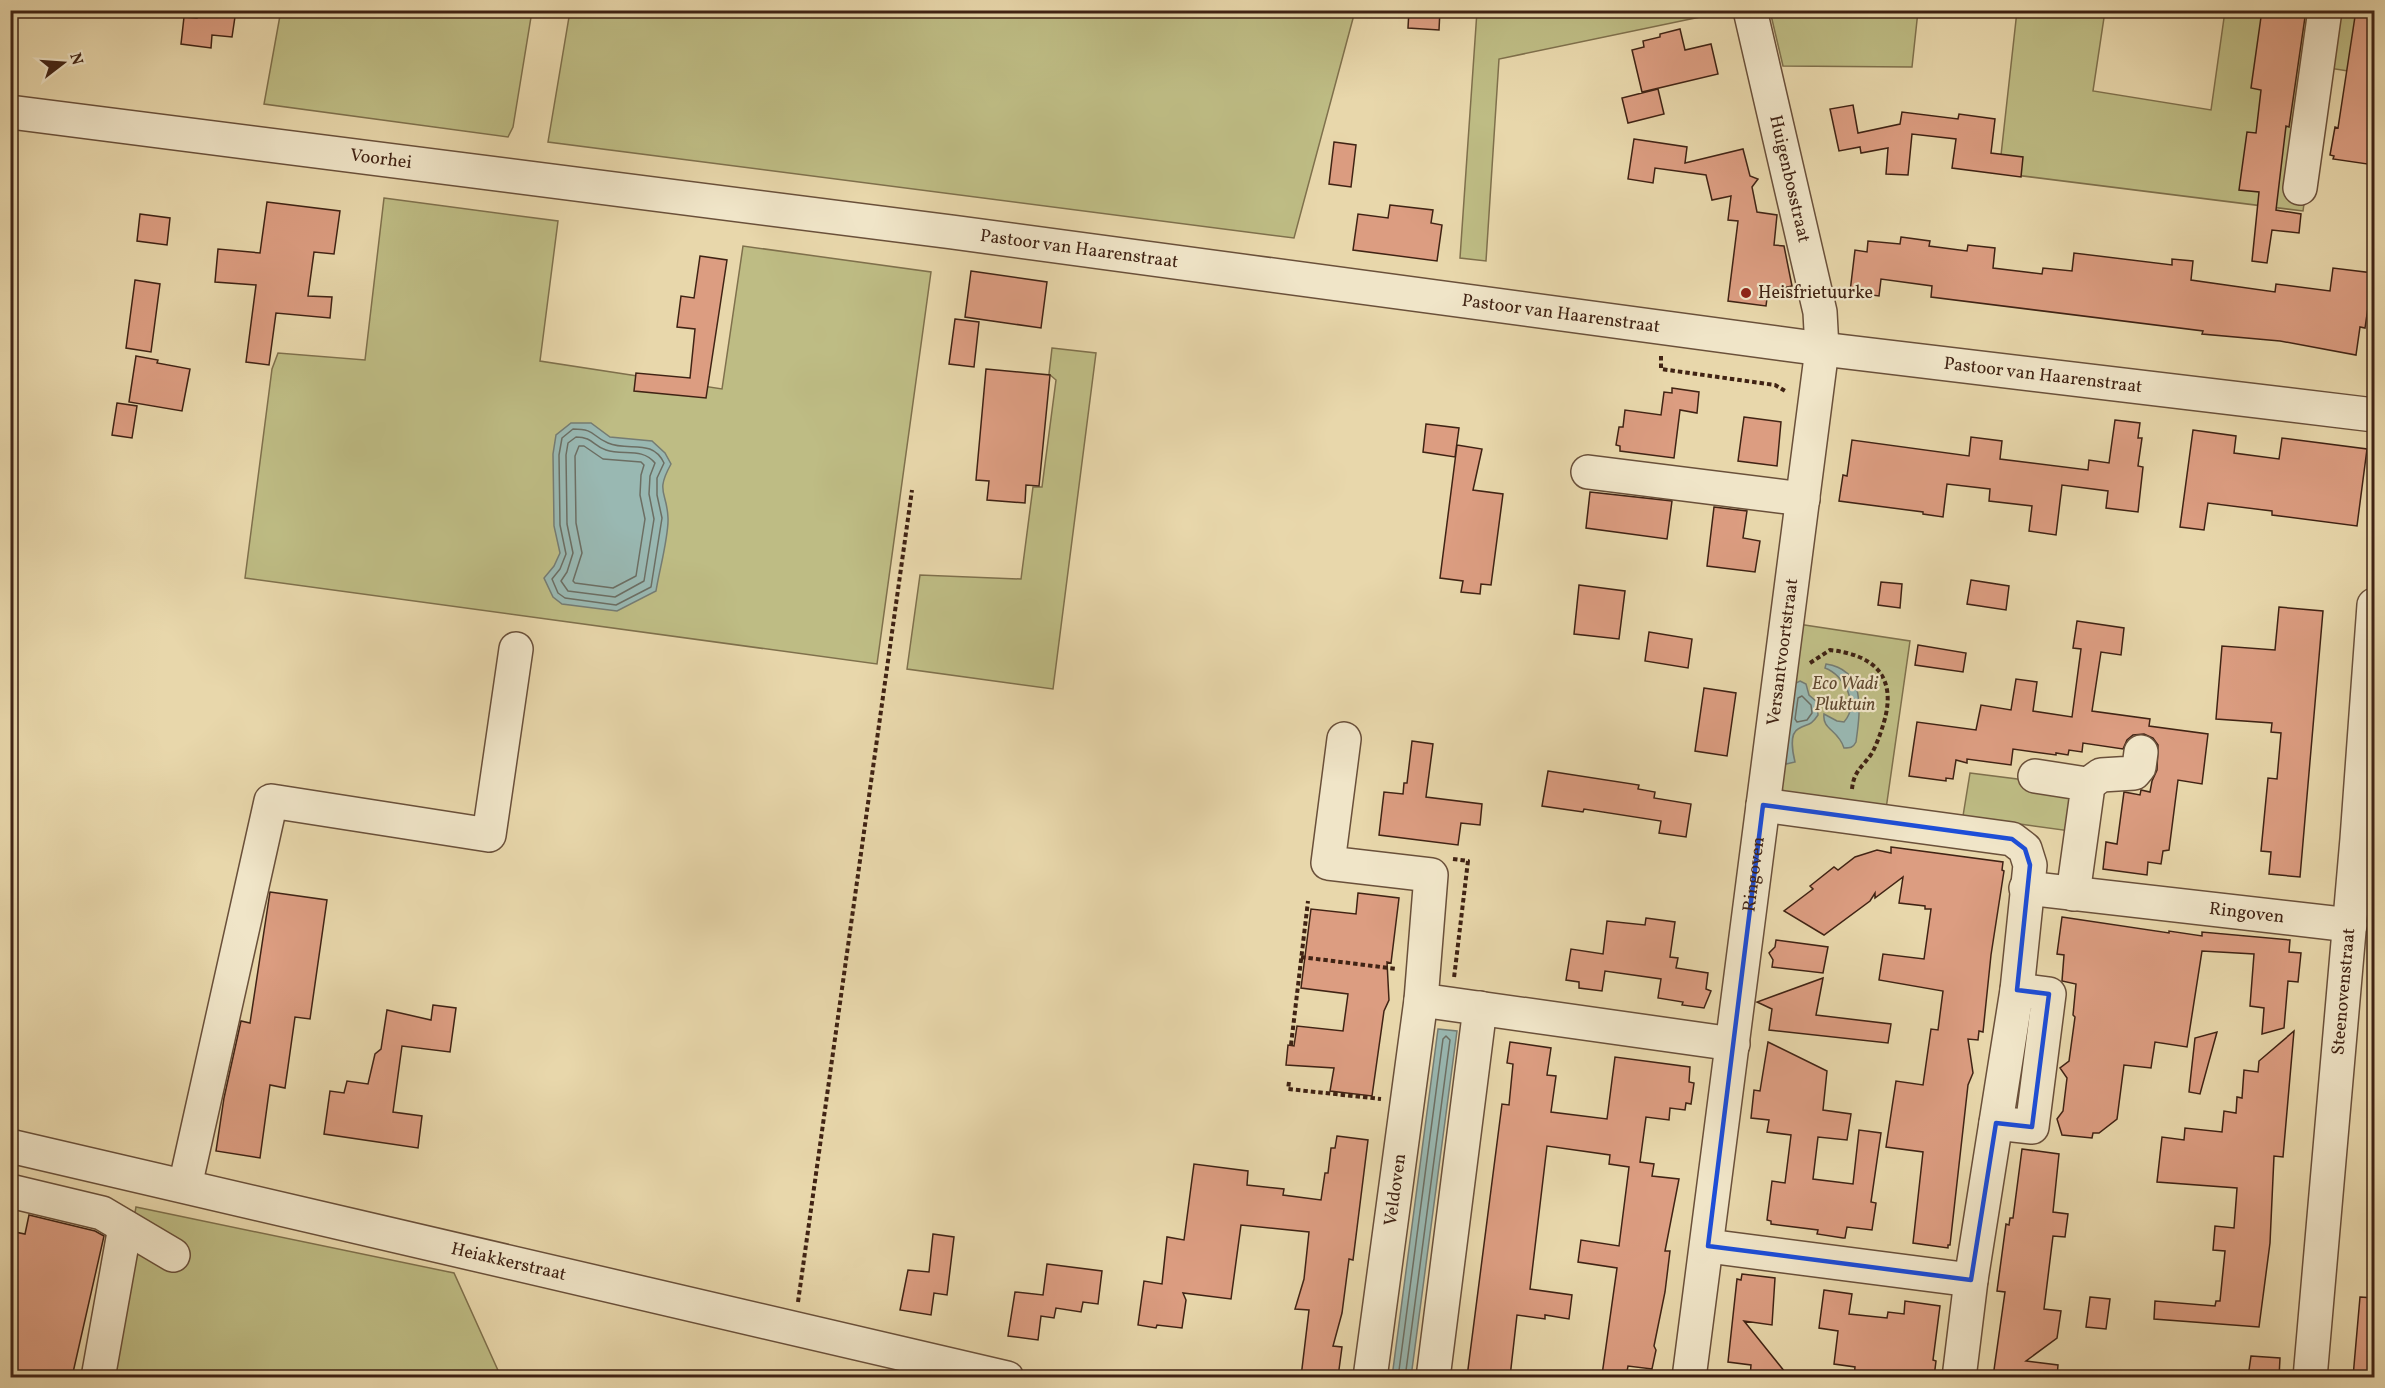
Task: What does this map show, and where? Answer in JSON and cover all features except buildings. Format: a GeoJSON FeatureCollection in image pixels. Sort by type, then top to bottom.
{"type":"FeatureCollection","features":[{"type":"Feature","properties":{"kind":"street","name":"Huigenbosstraat"},"geometry":{"type":"LineString","coordinates":[[1750,10],[1820,312],[1822,349]]}},
{"type":"Feature","properties":{"kind":"street"},"geometry":{"type":"LineString","coordinates":[[2300,188],[2325,10]]}},
{"type":"Feature","properties":{"kind":"street","name":"Voorhei"},"geometry":{"type":"LineString","coordinates":[[10,112],[750,206]]}},
{"type":"Feature","properties":{"kind":"street","name":"Pastoor van Haarenstraat"},"geometry":{"type":"LineString","coordinates":[[750,206],[1822,349],[2374,415]]}},
{"type":"Feature","properties":{"kind":"street","name":"Versantvoortstraat"},"geometry":{"type":"LineString","coordinates":[[1763,805],[1822,349]]}},
{"type":"Feature","properties":{"kind":"street"},"geometry":{"type":"LineString","coordinates":[[1588,472],[1803,499]]}},
{"type":"Feature","properties":{"kind":"street","name":"Steenovenstraat"},"geometry":{"type":"LineString","coordinates":[[2310,1377],[2350,926],[2366,840],[2374,605]]}},
{"type":"Feature","properties":{"kind":"street"},"geometry":{"type":"LineString","coordinates":[[185,1186],[271,801],[489,835],[516,650]]}},
{"type":"Feature","properties":{"kind":"street","name":"Veldoven"},"geometry":{"type":"LineString","coordinates":[[1344,739],[1328,863],[1431,875],[1421,1000],[1370,1377]]}},
{"type":"Feature","properties":{"kind":"street"},"geometry":{"type":"LineString","coordinates":[[2083,788],[2101,775],[2134,773],[2139,767],[2141,752]]}},
{"type":"Feature","properties":{"kind":"street"},"geometry":{"type":"LineString","coordinates":[[2035,776],[2080,783],[2087,793],[2073,894]]}},
{"type":"Feature","properties":{"kind":"street"},"geometry":{"type":"LineString","coordinates":[[1763,805],[2012,839],[2025,849],[2030,865],[2017,990],[1971,1280],[1959,1377]]}},
{"type":"Feature","properties":{"kind":"street","name":"Ringoven"},"geometry":{"type":"LineString","coordinates":[[1689,1377],[1708,1246],[1763,805]]}},
{"type":"Feature","properties":{"kind":"street","name":"Ringoven"},"geometry":{"type":"LineString","coordinates":[[2026,888],[2350,926]]}},
{"type":"Feature","properties":{"kind":"street"},"geometry":{"type":"LineString","coordinates":[[1421,1000],[1733,1044]]}},
{"type":"Feature","properties":{"kind":"street"},"geometry":{"type":"LineString","coordinates":[[1432,1377],[1480,1008]]}},
{"type":"Feature","properties":{"kind":"street","name":"Heiakkerstraat"},"geometry":{"type":"LineString","coordinates":[[10,1146],[1007,1377]]}},
{"type":"Feature","properties":{"kind":"street"},"geometry":{"type":"LineString","coordinates":[[10,1191],[102,1213],[173,1255]]}},
{"type":"Feature","properties":{"kind":"street"},"geometry":{"type":"LineString","coordinates":[[98,1377],[125,1227]]}},
{"type":"Feature","properties":{"kind":"street"},"geometry":{"type":"LineString","coordinates":[[1708,1246],[1971,1280]]}},
{"type":"Feature","properties":{"kind":"path"},"geometry":{"type":"LineString","coordinates":[[1661,356],[1661,369],[1775,385],[1799,399],[1815,401]]}},
{"type":"Feature","properties":{"kind":"path"},"geometry":{"type":"LineString","coordinates":[[794,1327],[912,490]]}},
{"type":"Feature","properties":{"kind":"path"},"geometry":{"type":"LineString","coordinates":[[1781,669],[1803,667],[1830,650],[1845,651],[1868,661],[1884,677],[1888,688],[1887,709],[1872,753],[1857,770],[1850,817]]}},
{"type":"Feature","properties":{"kind":"path"},"geometry":{"type":"LineString","coordinates":[[1291,1045],[1308,901]]}},
{"type":"Feature","properties":{"kind":"path"},"geometry":{"type":"LineString","coordinates":[[1302,957],[1408,970]]}},
{"type":"Feature","properties":{"kind":"path"},"geometry":{"type":"LineString","coordinates":[[1288,1082],[1288,1089],[1390,1100]]}},
{"type":"Feature","properties":{"kind":"highlighted area"},"geometry":{"type":"Polygon","coordinates":[[[1763,805],[2012,839],[2025,849],[2030,865],[2017,990],[2049,994],[2032,1127],[1996,1123],[1971,1280],[1708,1246],[1763,805]]]}},
{"type":"Feature","properties":{"kind":"green space"},"geometry":{"type":"Polygon","coordinates":[[[281,10],[532,11],[513,127],[508,137],[264,104],[281,10]]]}},
{"type":"Feature","properties":{"kind":"green space"},"geometry":{"type":"Polygon","coordinates":[[[570,10],[1355,11],[1294,238],[548,142],[570,10]]]}},
{"type":"Feature","properties":{"kind":"green space"},"geometry":{"type":"Polygon","coordinates":[[[1477,10],[1729,11],[1499,59],[1486,261],[1460,258],[1477,10]]]}},
{"type":"Feature","properties":{"kind":"green space"},"geometry":{"type":"Polygon","coordinates":[[[1770,11],[1918,11],[1912,67],[1783,66],[1770,11]]]}},
{"type":"Feature","properties":{"kind":"green space"},"geometry":{"type":"Polygon","coordinates":[[[2017,11],[2105,11],[2093,91],[2211,110],[2225,11],[2374,11],[2374,75],[2323,67],[2303,211],[1999,173],[2017,11]]]}},
{"type":"Feature","properties":{"kind":"green space"},"geometry":{"type":"Polygon","coordinates":[[[384,198],[558,221],[540,361],[722,389],[743,246],[931,272],[877,664],[245,578],[272,369],[278,353],[365,360],[384,198]]]}},
{"type":"Feature","properties":{"kind":"green space"},"geometry":{"type":"Polygon","coordinates":[[[1052,348],[1096,353],[1053,689],[907,669],[920,575],[1021,579],[1033,487],[1042,487],[1056,380],[1049,374],[1052,348]]]}},
{"type":"Feature","properties":{"kind":"green space","name":"Eco Wadi Pluktuin"},"geometry":{"type":"Polygon","coordinates":[[[1798,624],[1910,641],[1886,809],[1787,795],[1780,787],[1798,624]]]}},
{"type":"Feature","properties":{"kind":"green space"},"geometry":{"type":"Polygon","coordinates":[[[1970,773],[2025,780],[2025,789],[2067,795],[2072,791],[2070,831],[1963,816],[1970,773]]]}},
{"type":"Feature","properties":{"kind":"green space"},"geometry":{"type":"Polygon","coordinates":[[[136,1207],[454,1273],[501,1377],[105,1378],[136,1207]]]}},
{"type":"Feature","properties":{"kind":"water"},"geometry":{"type":"Polygon","coordinates":[[[571,423],[591,423],[610,437],[652,441],[665,453],[671,464],[663,487],[668,525],[656,591],[617,611],[562,604],[553,597],[544,578],[554,566],[560,553],[554,526],[553,454],[556,435],[571,423]]]}},
{"type":"Feature","properties":{"kind":"water"},"geometry":{"type":"Polygon","coordinates":[[[1826,664],[1849,674],[1855,683],[1859,718],[1856,742],[1850,748],[1844,748],[1838,737],[1825,723],[1824,714],[1844,722],[1849,715],[1850,707],[1848,691],[1844,683],[1825,668],[1826,664]]]}},
{"type":"Feature","properties":{"kind":"water"},"geometry":{"type":"Polygon","coordinates":[[[1800,681],[1806,684],[1809,695],[1817,702],[1818,715],[1811,723],[1798,729],[1793,735],[1795,762],[1786,764],[1794,684],[1800,681]]]}},
{"type":"Feature","properties":{"kind":"water"},"geometry":{"type":"Polygon","coordinates":[[[1438,1029],[1457,1031],[1411,1377],[1392,1377],[1438,1029]]]}},
{"type":"Feature","properties":{"kind":"place","name":"Heisfrietuurke"},"geometry":{"type":"Point","coordinates":[1746,293]}}]}
